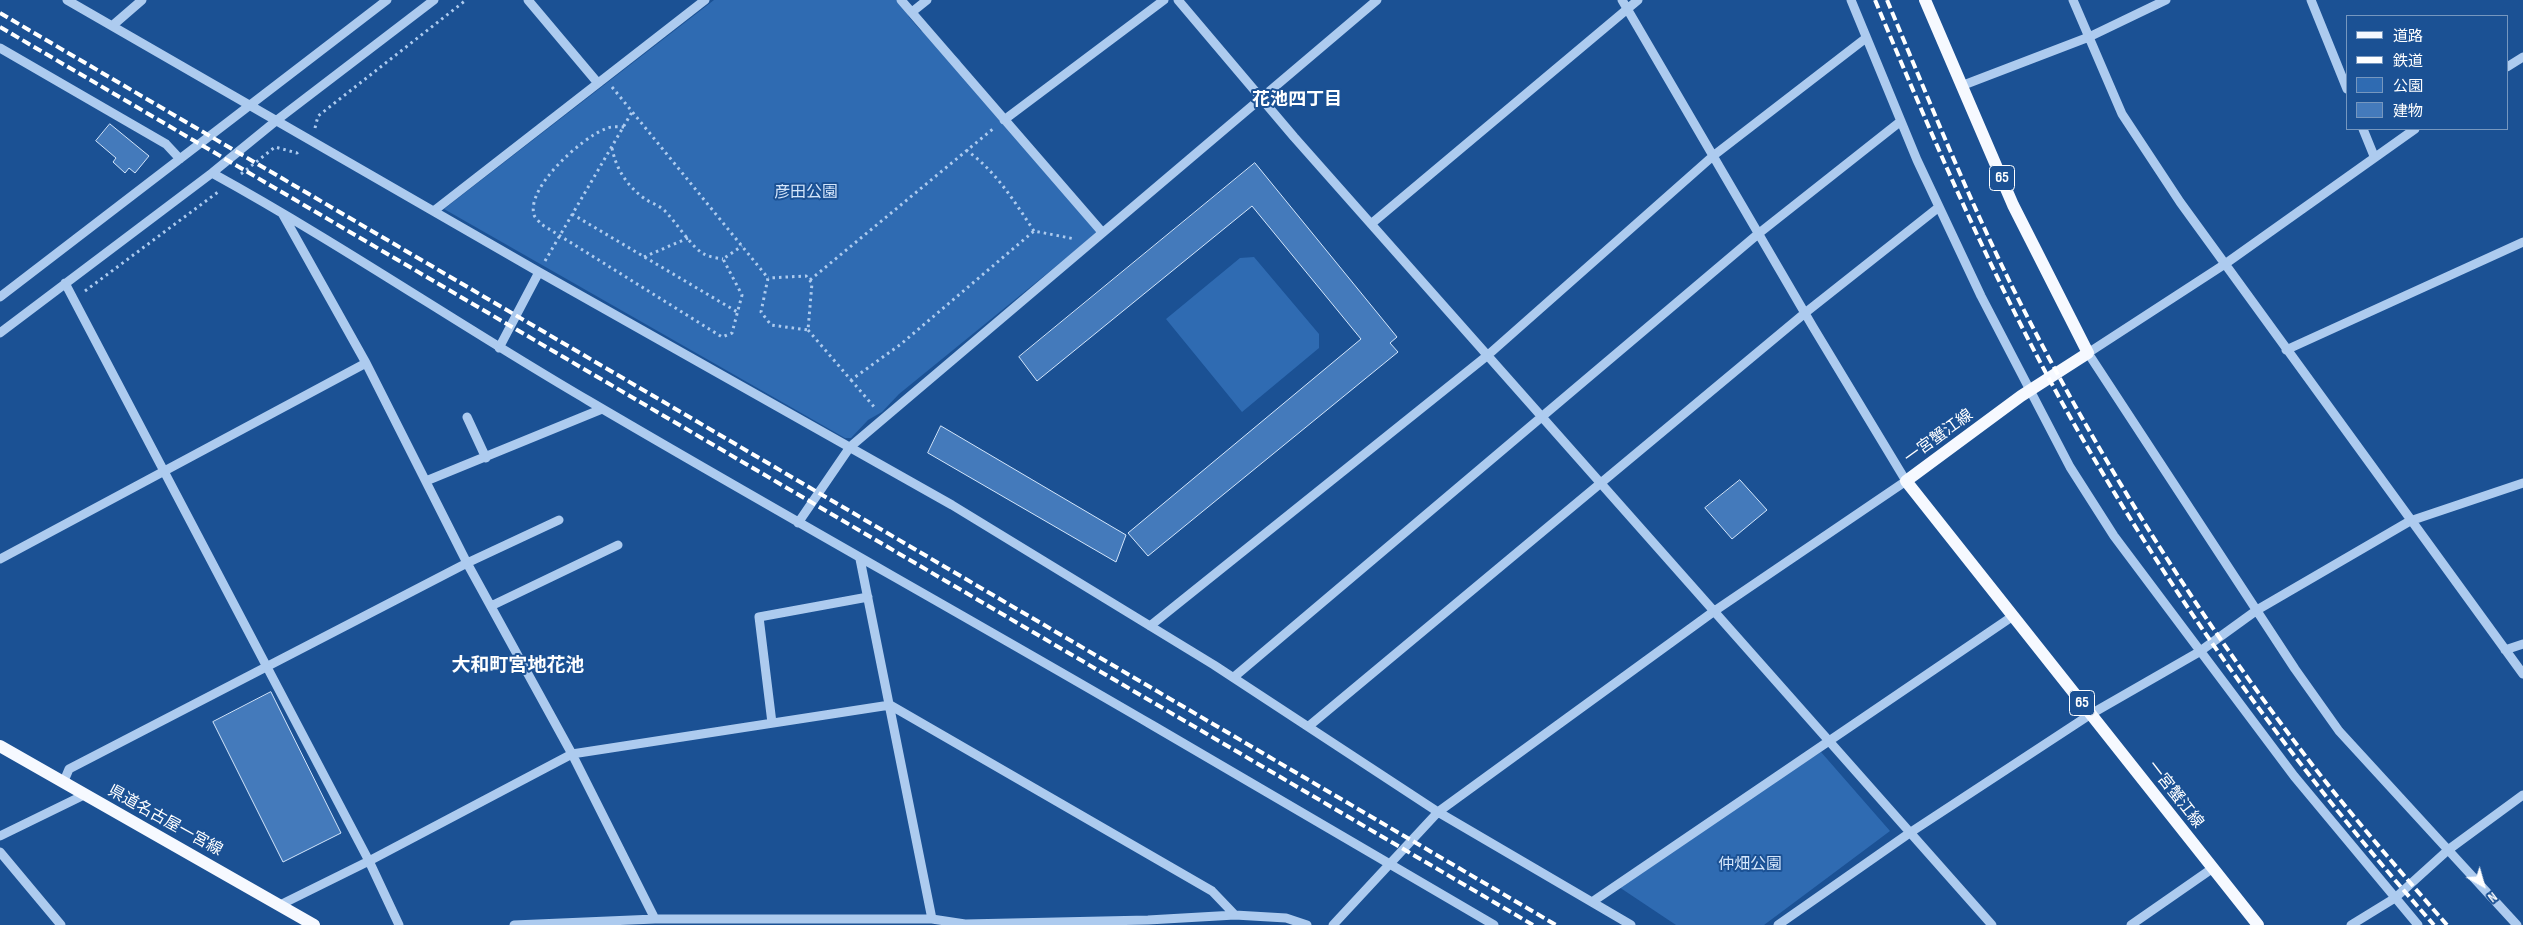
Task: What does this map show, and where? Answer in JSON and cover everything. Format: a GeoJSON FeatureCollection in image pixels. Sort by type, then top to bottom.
{"type":"FeatureCollection","features":[{"type":"Feature","properties":{"kind":"main road","name":"65"},"geometry":{"type":"LineString","coordinates":[[1925,0],[2013,205],[2088,353]]}},
{"type":"Feature","properties":{"kind":"main road","name":"一宮蟹江線"},"geometry":{"type":"LineString","coordinates":[[2088,353],[2030,391],[1906,481],[2258,925]]}},
{"type":"Feature","properties":{"kind":"main road","name":"県道名古屋一宮線"},"geometry":{"type":"LineString","coordinates":[[0,746],[312,925]]}},
{"type":"Feature","properties":{"kind":"street"},"geometry":{"type":"LineString","coordinates":[[67,0],[435,210],[539,272],[952,505],[1234,678],[1438,812],[1631,925]]}},
{"type":"Feature","properties":{"kind":"street"},"geometry":{"type":"LineString","coordinates":[[112,26],[142,0]]}},
{"type":"Feature","properties":{"kind":"street"},"geometry":{"type":"LineString","coordinates":[[0,297],[387,0]]}},
{"type":"Feature","properties":{"kind":"street"},"geometry":{"type":"LineString","coordinates":[[0,333],[212,173],[277,120],[434,0]]}},
{"type":"Feature","properties":{"kind":"street"},"geometry":{"type":"LineString","coordinates":[[528,0],[601,80]]}},
{"type":"Feature","properties":{"kind":"street"},"geometry":{"type":"LineString","coordinates":[[435,210],[705,0]]}},
{"type":"Feature","properties":{"kind":"street"},"geometry":{"type":"LineString","coordinates":[[901,0],[1102,232]]}},
{"type":"Feature","properties":{"kind":"street"},"geometry":{"type":"LineString","coordinates":[[912,12],[928,0]]}},
{"type":"Feature","properties":{"kind":"street"},"geometry":{"type":"LineString","coordinates":[[1004,120],[1164,0]]}},
{"type":"Feature","properties":{"kind":"street"},"geometry":{"type":"LineString","coordinates":[[1178,0],[1260,97],[1713,612],[1992,925]]}},
{"type":"Feature","properties":{"kind":"street"},"geometry":{"type":"LineString","coordinates":[[798,523],[850,447],[1260,97],[1377,0]]}},
{"type":"Feature","properties":{"kind":"street"},"geometry":{"type":"LineString","coordinates":[[1372,224],[1625,4],[1638,0]]}},
{"type":"Feature","properties":{"kind":"street"},"geometry":{"type":"LineString","coordinates":[[1851,0],[1939,207],[2030,391],[2070,467],[2114,536],[2294,776],[2418,925]]}},
{"type":"Feature","properties":{"kind":"street"},"geometry":{"type":"LineString","coordinates":[[2073,0],[2122,114],[2180,202],[2523,674]]}},
{"type":"Feature","properties":{"kind":"street"},"geometry":{"type":"LineString","coordinates":[[1961,86],[2089,37],[2166,0]]}},
{"type":"Feature","properties":{"kind":"street"},"geometry":{"type":"LineString","coordinates":[[2310,0],[2346,87]]}},
{"type":"Feature","properties":{"kind":"street"},"geometry":{"type":"LineString","coordinates":[[1333,925],[1387,864],[1438,812],[1713,612],[1906,481],[1805,314],[1625,4]]}},
{"type":"Feature","properties":{"kind":"street"},"geometry":{"type":"LineString","coordinates":[[1150,626],[1488,355],[1713,156],[1866,38]]}},
{"type":"Feature","properties":{"kind":"street"},"geometry":{"type":"LineString","coordinates":[[0,48],[166,144],[180,159]]}},
{"type":"Feature","properties":{"kind":"street"},"geometry":{"type":"LineString","coordinates":[[2508,67],[2523,57]]}},
{"type":"Feature","properties":{"kind":"street"},"geometry":{"type":"LineString","coordinates":[[1234,678],[1758,234],[1901,121]]}},
{"type":"Feature","properties":{"kind":"street"},"geometry":{"type":"LineString","coordinates":[[2363,130],[2374,156]]}},
{"type":"Feature","properties":{"kind":"street"},"geometry":{"type":"LineString","coordinates":[[2413,130],[2374,156],[2225,264],[2088,353],[2295,669],[2340,731],[2517,925]]}},
{"type":"Feature","properties":{"kind":"street"},"geometry":{"type":"LineString","coordinates":[[212,173],[281,211],[498,348],[860,560],[1151,725],[1494,925]]}},
{"type":"Feature","properties":{"kind":"street"},"geometry":{"type":"LineString","coordinates":[[1309,726],[1805,314],[1939,207]]}},
{"type":"Feature","properties":{"kind":"street"},"geometry":{"type":"LineString","coordinates":[[281,211],[366,363],[467,563],[572,754],[656,919]]}},
{"type":"Feature","properties":{"kind":"street"},"geometry":{"type":"LineString","coordinates":[[2286,350],[2523,242]]}},
{"type":"Feature","properties":{"kind":"street"},"geometry":{"type":"LineString","coordinates":[[498,348],[539,272]]}},
{"type":"Feature","properties":{"kind":"street"},"geometry":{"type":"LineString","coordinates":[[66,283],[268,666],[369,861],[399,925]]}},
{"type":"Feature","properties":{"kind":"street"},"geometry":{"type":"LineString","coordinates":[[0,559],[166,472],[366,363]]}},
{"type":"Feature","properties":{"kind":"street"},"geometry":{"type":"LineString","coordinates":[[426,481],[602,409]]}},
{"type":"Feature","properties":{"kind":"street"},"geometry":{"type":"LineString","coordinates":[[467,417],[486,458]]}},
{"type":"Feature","properties":{"kind":"street"},"geometry":{"type":"LineString","coordinates":[[1778,925],[1910,832],[2091,714],[2200,652],[2257,610],[2410,521],[2523,483]]}},
{"type":"Feature","properties":{"kind":"street"},"geometry":{"type":"LineString","coordinates":[[64,781],[68,769],[467,563],[559,520]]}},
{"type":"Feature","properties":{"kind":"street"},"geometry":{"type":"LineString","coordinates":[[491,606],[618,545]]}},
{"type":"Feature","properties":{"kind":"street"},"geometry":{"type":"LineString","coordinates":[[860,560],[932,920]]}},
{"type":"Feature","properties":{"kind":"street"},"geometry":{"type":"LineString","coordinates":[[772,723],[759,617],[868,597]]}},
{"type":"Feature","properties":{"kind":"street"},"geometry":{"type":"LineString","coordinates":[[1592,902],[2014,616]]}},
{"type":"Feature","properties":{"kind":"street"},"geometry":{"type":"LineString","coordinates":[[2505,650],[2523,644]]}},
{"type":"Feature","properties":{"kind":"street"},"geometry":{"type":"LineString","coordinates":[[280,905],[369,861],[572,754],[890,705],[1212,892],[1235,915]]}},
{"type":"Feature","properties":{"kind":"street"},"geometry":{"type":"LineString","coordinates":[[0,836],[84,794]]}},
{"type":"Feature","properties":{"kind":"street"},"geometry":{"type":"LineString","coordinates":[[2350,925],[2395,898],[2448,850],[2523,795]]}},
{"type":"Feature","properties":{"kind":"street"},"geometry":{"type":"LineString","coordinates":[[0,852],[61,925]]}},
{"type":"Feature","properties":{"kind":"street"},"geometry":{"type":"LineString","coordinates":[[2131,925],[2213,868]]}},
{"type":"Feature","properties":{"kind":"street"},"geometry":{"type":"LineString","coordinates":[[514,925],[625,923],[656,919],[932,920],[965,925],[1148,920],[1235,915],[1286,918],[1308,925]]}},
{"type":"Feature","properties":{"kind":"path"},"geometry":{"type":"LineString","coordinates":[[74,299],[230,183],[275,147],[297,153],[313,140],[318,116],[466,0]]}},
{"type":"Feature","properties":{"kind":"path"},"geometry":{"type":"LineString","coordinates":[[601,80],[632,112],[768,278]]}},
{"type":"Feature","properties":{"kind":"path"},"geometry":{"type":"LineString","coordinates":[[539,272],[632,112]]}},
{"type":"Feature","properties":{"kind":"path"},"geometry":{"type":"LineString","coordinates":[[810,280],[1004,120]]}},
{"type":"Feature","properties":{"kind":"path"},"geometry":{"type":"LineString","coordinates":[[612,147],[616,166],[632,188],[646,200],[663,209],[704,254],[723,259],[742,295],[739,313],[732,333],[722,337],[559,237],[541,224],[534,215],[534,201],[549,174],[567,154],[606,128],[624,127]]}},
{"type":"Feature","properties":{"kind":"path"},"geometry":{"type":"LineString","coordinates":[[966,150],[983,162],[1010,195],[1034,231],[1090,242]]}},
{"type":"Feature","properties":{"kind":"path"},"geometry":{"type":"LineString","coordinates":[[572,214],[739,313]]}},
{"type":"Feature","properties":{"kind":"path"},"geometry":{"type":"LineString","coordinates":[[851,380],[901,344],[1034,231]]}},
{"type":"Feature","properties":{"kind":"path"},"geometry":{"type":"LineString","coordinates":[[644,257],[688,238]]}},
{"type":"Feature","properties":{"kind":"path"},"geometry":{"type":"LineString","coordinates":[[723,259],[742,246]]}},
{"type":"Feature","properties":{"kind":"path"},"geometry":{"type":"LineString","coordinates":[[768,278],[806,276],[810,280],[812,283],[808,330]]}},
{"type":"Feature","properties":{"kind":"path"},"geometry":{"type":"LineString","coordinates":[[768,278],[761,312],[771,326],[808,330],[884,418]]}},
{"type":"Feature","properties":{"kind":"green space","name":"彦田公園"},"geometry":{"type":"Polygon","coordinates":[[[714,0],[902,0],[909,17],[921,31],[935,33],[944,46],[960,60],[965,75],[1098,232],[899,394],[882,412],[868,420],[851,438],[845,438],[444,209],[714,0]]]}},
{"type":"Feature","properties":{"kind":"green space"},"geometry":{"type":"Polygon","coordinates":[[[1254,257],[1319,334],[1319,348],[1242,412],[1166,319],[1240,258],[1254,257]]]}},
{"type":"Feature","properties":{"kind":"green space","name":"仲畑公園"},"geometry":{"type":"Polygon","coordinates":[[[1821,752],[1890,831],[1764,925],[1676,925],[1616,885],[1821,752]]]}},
{"type":"Feature","properties":{"kind":"building"},"geometry":{"type":"Polygon","coordinates":[[[110,124],[149,156],[135,173],[129,168],[125,173],[113,162],[116,158],[96,141],[110,124]]]}},
{"type":"Feature","properties":{"kind":"building"},"geometry":{"type":"Polygon","coordinates":[[[1255,163],[1397,337],[1390,343],[1398,352],[1148,556],[1128,533],[1361,339],[1252,206],[1037,381],[1019,357],[1255,163]]]}},
{"type":"Feature","properties":{"kind":"building"},"geometry":{"type":"Polygon","coordinates":[[[941,426],[1126,535],[1116,562],[928,453],[941,426]]]}},
{"type":"Feature","properties":{"kind":"building"},"geometry":{"type":"Polygon","coordinates":[[[1740,480],[1767,510],[1732,539],[1705,508],[1740,480]]]}},
{"type":"Feature","properties":{"kind":"building"},"geometry":{"type":"Polygon","coordinates":[[[271,692],[341,833],[283,862],[213,722],[271,692]]]}},
{"type":"Feature","properties":{"kind":"railway"},"geometry":{"type":"LineString","coordinates":[[1875,0],[1966,210],[2015,314],[2069,415],[2109,483],[2150,550],[2238,680],[2333,805],[2434,925]]}},
{"type":"Feature","properties":{"kind":"railway"},"geometry":{"type":"LineString","coordinates":[[1887,0],[1955,161],[2009,281],[2059,377],[2124,490],[2194,600],[2268,706],[2341,800],[2447,925]]}},
{"type":"Feature","properties":{"kind":"railway"},"geometry":{"type":"LineString","coordinates":[[0,13],[1556,925]]}},
{"type":"Feature","properties":{"kind":"railway"},"geometry":{"type":"LineString","coordinates":[[0,27],[1533,925]]}},
{"type":"Feature","properties":{"kind":"district","name":"花池四丁目"},"geometry":{"type":"Point","coordinates":[1297,100]}},
{"type":"Feature","properties":{"kind":"district","name":"大和町宮地花池"},"geometry":{"type":"Point","coordinates":[518,666]}}]}
